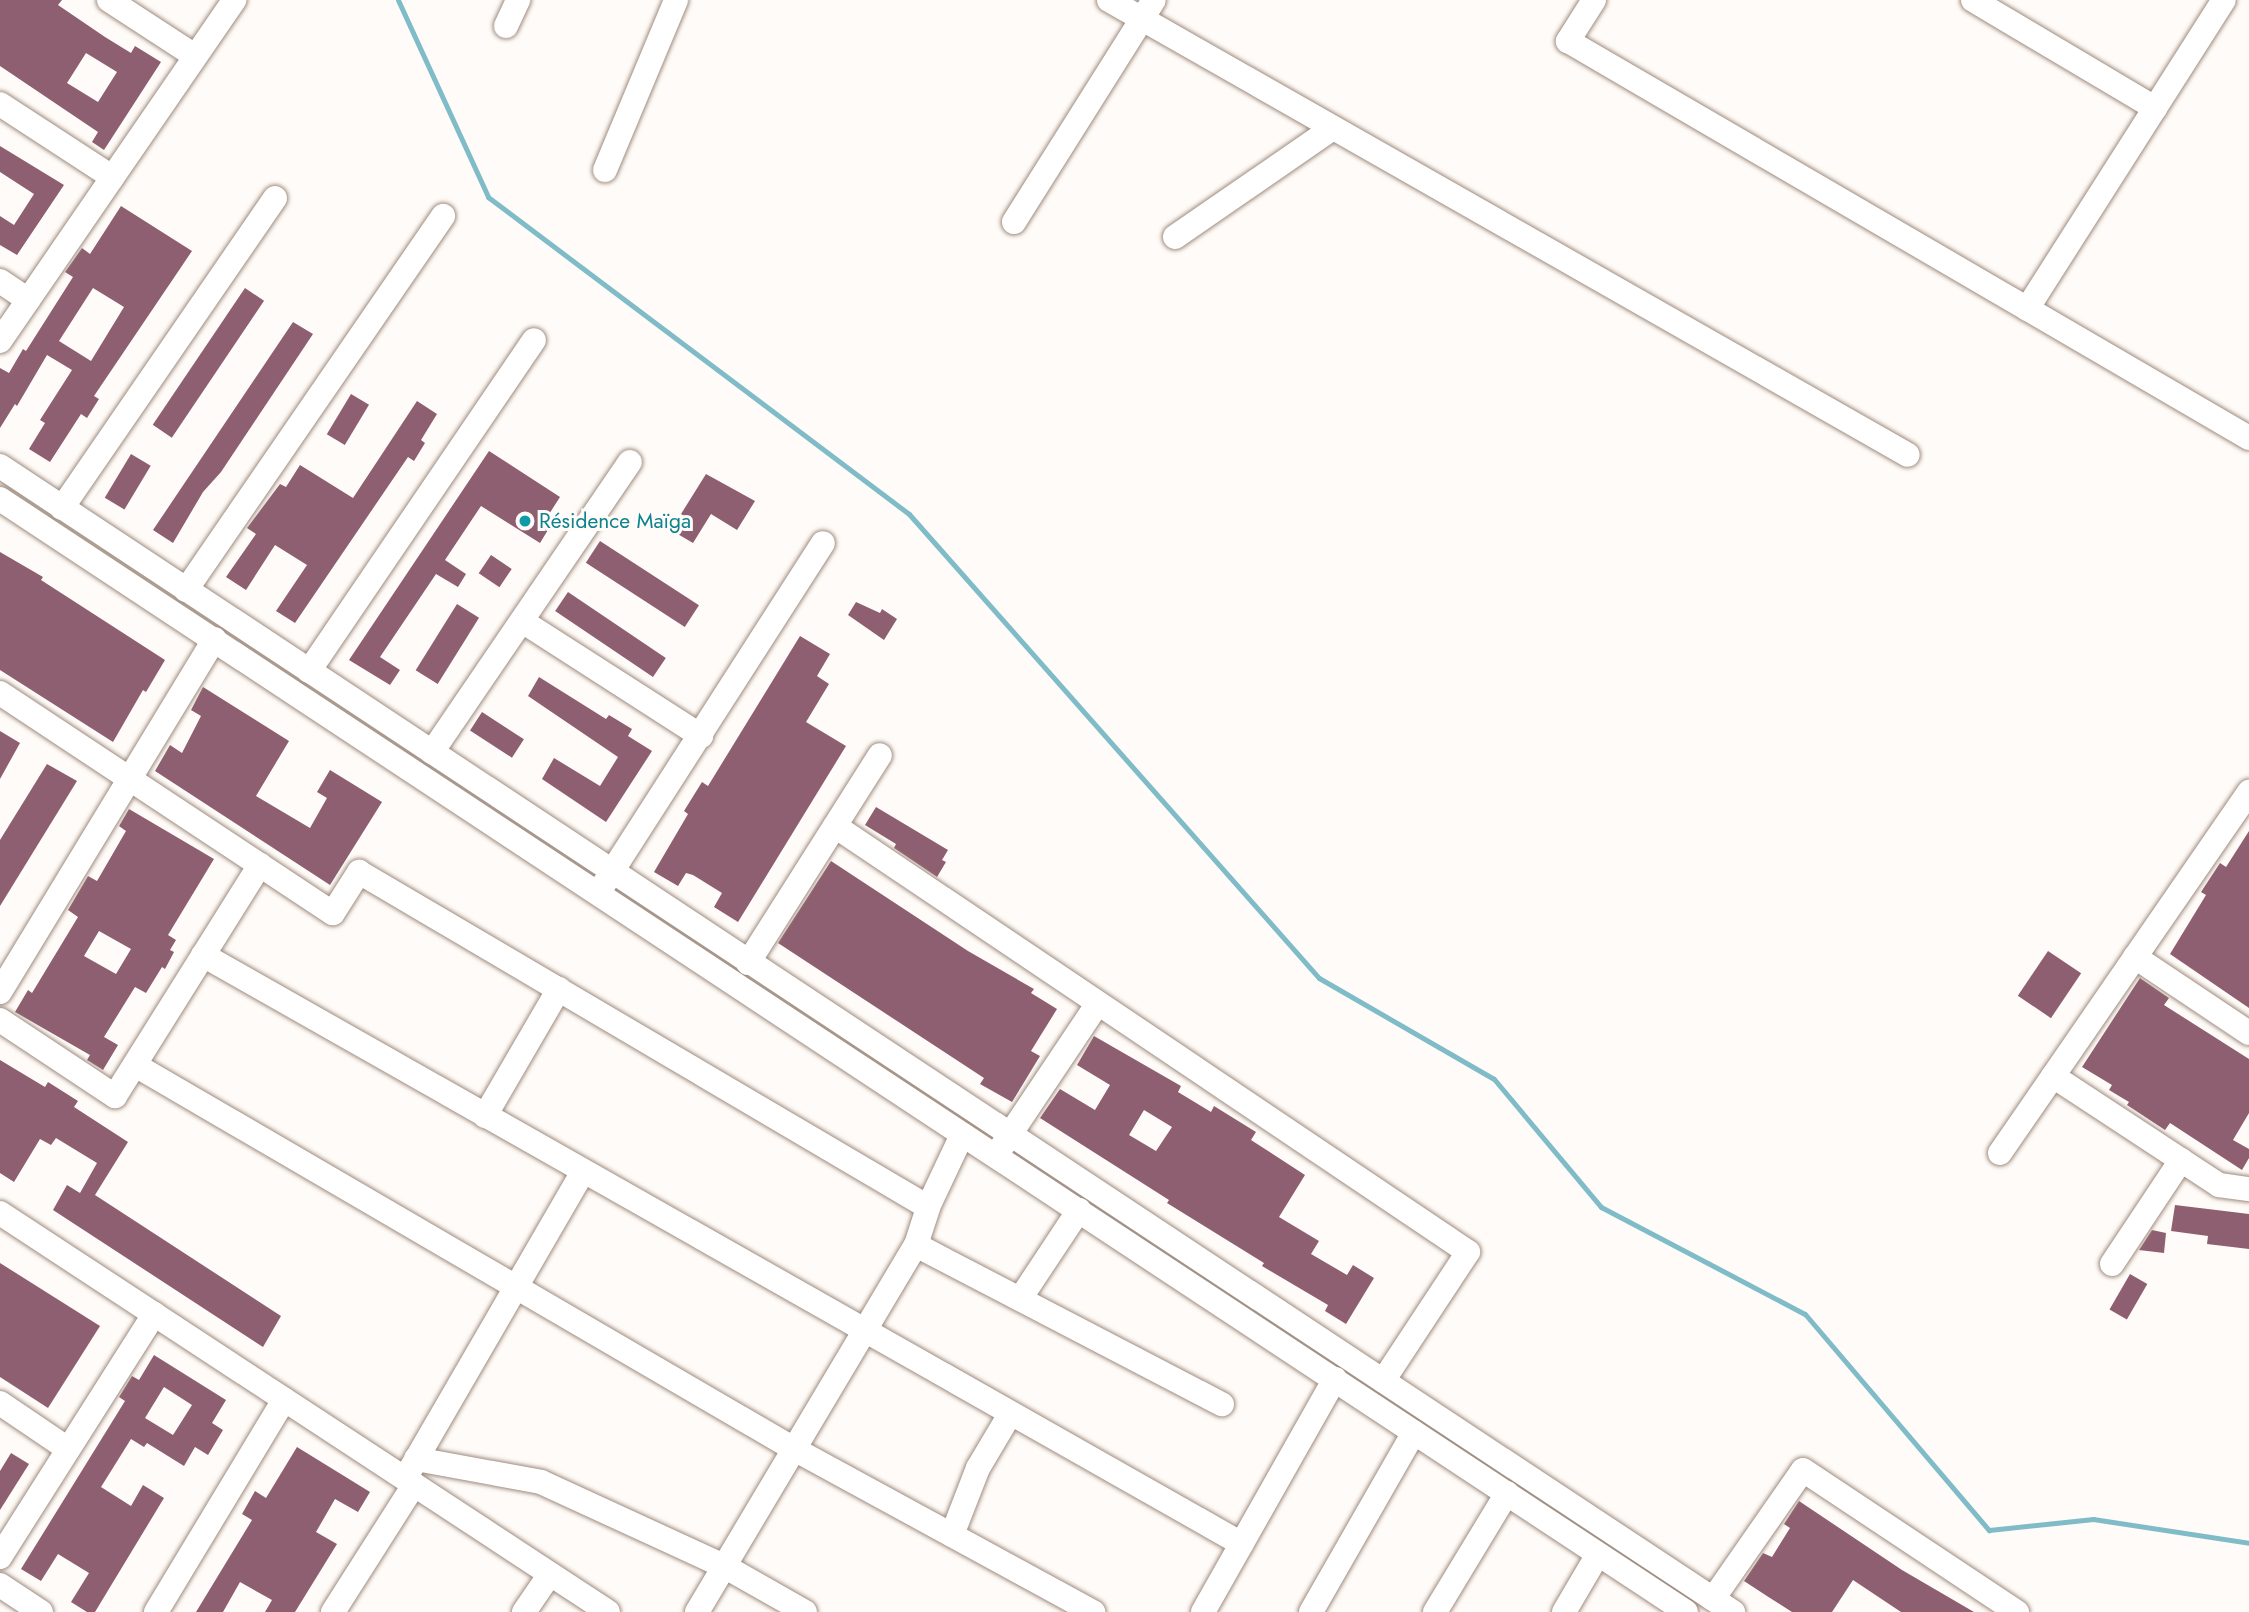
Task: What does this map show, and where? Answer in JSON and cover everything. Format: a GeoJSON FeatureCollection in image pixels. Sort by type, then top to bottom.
{"type":"FeatureCollection","features":[{"type":"Feature","properties":{"kind":"street"},"geometry":{"type":"LineString","coordinates":[[109,0],[195,56]]}},
{"type":"Feature","properties":{"kind":"street"},"geometry":{"type":"LineString","coordinates":[[0,341],[234,0]]}},
{"type":"Feature","properties":{"kind":"street"},"geometry":{"type":"LineString","coordinates":[[506,26],[518,0]]}},
{"type":"Feature","properties":{"kind":"street"},"geometry":{"type":"LineString","coordinates":[[605,170],[676,0]]}},
{"type":"Feature","properties":{"kind":"street"},"geometry":{"type":"LineString","coordinates":[[1108,0],[1148,10],[1333,128],[1908,455]]}},
{"type":"Feature","properties":{"kind":"street"},"geometry":{"type":"LineString","coordinates":[[1594,0],[1568,41],[2249,438]]}},
{"type":"Feature","properties":{"kind":"street"},"geometry":{"type":"LineString","coordinates":[[1973,0],[2155,108]]}},
{"type":"Feature","properties":{"kind":"street"},"geometry":{"type":"LineString","coordinates":[[2027,309],[2224,0]]}},
{"type":"Feature","properties":{"kind":"street"},"geometry":{"type":"LineString","coordinates":[[1014,222],[1148,10]]}},
{"type":"Feature","properties":{"kind":"street"},"geometry":{"type":"LineString","coordinates":[[0,104],[112,177]]}},
{"type":"Feature","properties":{"kind":"street"},"geometry":{"type":"LineString","coordinates":[[1175,237],[1333,128]]}},
{"type":"Feature","properties":{"kind":"street"},"geometry":{"type":"LineString","coordinates":[[62,508],[275,198]]}},
{"type":"Feature","properties":{"kind":"street"},"geometry":{"type":"LineString","coordinates":[[186,590],[443,216]]}},
{"type":"Feature","properties":{"kind":"street"},"geometry":{"type":"LineString","coordinates":[[0,281],[28,300]]}},
{"type":"Feature","properties":{"kind":"street"},"geometry":{"type":"LineString","coordinates":[[309,671],[534,340]]}},
{"type":"Feature","properties":{"kind":"street"},"geometry":{"type":"LineString","coordinates":[[432,752],[630,462]]}},
{"type":"Feature","properties":{"kind":"street"},"geometry":{"type":"LineString","coordinates":[[0,467],[1723,1605],[1803,1470],[2017,1612]]}},
{"type":"Feature","properties":{"kind":"street"},"geometry":{"type":"LineString","coordinates":[[0,499],[1684,1611]]}},
{"type":"Feature","properties":{"kind":"street"},"geometry":{"type":"LineString","coordinates":[[598,893],[823,543]]}},
{"type":"Feature","properties":{"kind":"street"},"geometry":{"type":"LineString","coordinates":[[522,621],[701,736]]}},
{"type":"Feature","properties":{"kind":"street"},"geometry":{"type":"LineString","coordinates":[[0,992],[132,780],[215,639]]}},
{"type":"Feature","properties":{"kind":"street"},"geometry":{"type":"LineString","coordinates":[[0,693],[333,913],[359,872],[928,1207]]}},
{"type":"Feature","properties":{"kind":"street"},"geometry":{"type":"LineString","coordinates":[[748,963],[880,755]]}},
{"type":"Feature","properties":{"kind":"street"},"geometry":{"type":"LineString","coordinates":[[2000,1153],[2135,957],[2242,816],[2249,792]]}},
{"type":"Feature","properties":{"kind":"street"},"geometry":{"type":"LineString","coordinates":[[835,827],[1468,1252],[1383,1381]]}},
{"type":"Feature","properties":{"kind":"street"},"geometry":{"type":"LineString","coordinates":[[0,1020],[115,1096],[260,864]]}},
{"type":"Feature","properties":{"kind":"street"},"geometry":{"type":"LineString","coordinates":[[203,955],[1242,1545]]}},
{"type":"Feature","properties":{"kind":"street"},"geometry":{"type":"LineString","coordinates":[[2135,957],[2249,1033]]}},
{"type":"Feature","properties":{"kind":"street"},"geometry":{"type":"LineString","coordinates":[[485,1116],[559,989]]}},
{"type":"Feature","properties":{"kind":"street"},"geometry":{"type":"LineString","coordinates":[[996,1155],[1098,1003]]}},
{"type":"Feature","properties":{"kind":"street"},"geometry":{"type":"LineString","coordinates":[[135,1065],[794,1449],[1093,1612]]}},
{"type":"Feature","properties":{"kind":"street"},"geometry":{"type":"LineString","coordinates":[[2053,1076],[2219,1185],[2249,1189]]}},
{"type":"Feature","properties":{"kind":"street"},"geometry":{"type":"LineString","coordinates":[[696,1612],[916,1245],[928,1207],[962,1135]]}},
{"type":"Feature","properties":{"kind":"street"},"geometry":{"type":"LineString","coordinates":[[2112,1264],[2181,1160]]}},
{"type":"Feature","properties":{"kind":"street"},"geometry":{"type":"LineString","coordinates":[[333,1612],[583,1171]]}},
{"type":"Feature","properties":{"kind":"street"},"geometry":{"type":"LineString","coordinates":[[1020,1299],[1079,1210]]}},
{"type":"Feature","properties":{"kind":"street"},"geometry":{"type":"LineString","coordinates":[[0,1213],[285,1400],[412,1474],[550,1574],[608,1612]]}},
{"type":"Feature","properties":{"kind":"street"},"geometry":{"type":"LineString","coordinates":[[916,1245],[1222,1404]]}},
{"type":"Feature","properties":{"kind":"street"},"geometry":{"type":"LineString","coordinates":[[0,1557],[154,1314]]}},
{"type":"Feature","properties":{"kind":"street"},"geometry":{"type":"LineString","coordinates":[[1203,1612],[1335,1379]]}},
{"type":"Feature","properties":{"kind":"street"},"geometry":{"type":"LineString","coordinates":[[156,1612],[285,1400]]}},
{"type":"Feature","properties":{"kind":"street"},"geometry":{"type":"LineString","coordinates":[[0,1403],[68,1449]]}},
{"type":"Feature","properties":{"kind":"street"},"geometry":{"type":"LineString","coordinates":[[952,1535],[978,1468],[1010,1414]]}},
{"type":"Feature","properties":{"kind":"street"},"geometry":{"type":"LineString","coordinates":[[1311,1612],[1414,1432]]}},
{"type":"Feature","properties":{"kind":"street"},"geometry":{"type":"LineString","coordinates":[[412,1474],[541,1482],[724,1566],[805,1612]]}},
{"type":"Feature","properties":{"kind":"street"},"geometry":{"type":"LineString","coordinates":[[1435,1612],[1507,1493]]}},
{"type":"Feature","properties":{"kind":"street"},"geometry":{"type":"LineString","coordinates":[[1564,1612],[1598,1554]]}},
{"type":"Feature","properties":{"kind":"street"},"geometry":{"type":"LineString","coordinates":[[524,1612],[550,1574]]}},
{"type":"Feature","properties":{"kind":"street"},"geometry":{"type":"LineString","coordinates":[[0,1585],[41,1612]]}},
{"type":"Feature","properties":{"kind":"building"},"geometry":{"type":"Polygon","coordinates":[[[0,0],[62,0],[58,5],[105,37],[131,53],[135,46],[161,62],[104,150],[92,142],[98,132],[0,66],[0,0]],[[86,53],[67,83],[98,102],[117,72],[86,53]]]}},
{"type":"Feature","properties":{"kind":"building"},"geometry":{"type":"Polygon","coordinates":[[[0,146],[64,185],[17,255],[0,245],[0,216],[14,225],[34,194],[0,172],[0,146]]]}},
{"type":"Feature","properties":{"kind":"building"},"geometry":{"type":"Polygon","coordinates":[[[121,206],[192,251],[94,396],[99,399],[87,418],[81,414],[50,462],[29,449],[45,423],[40,420],[72,370],[47,355],[17,406],[15,404],[0,428],[0,368],[9,373],[73,277],[65,272],[82,248],[90,254],[121,206]],[[93,288],[59,341],[91,361],[124,307],[93,288]]]}},
{"type":"Feature","properties":{"kind":"building"},"geometry":{"type":"Polygon","coordinates":[[[245,288],[264,301],[172,438],[153,425],[245,288]]]}},
{"type":"Feature","properties":{"kind":"building"},"geometry":{"type":"Polygon","coordinates":[[[293,322],[313,334],[221,472],[203,492],[173,543],[153,530],[293,322]]]}},
{"type":"Feature","properties":{"kind":"building"},"geometry":{"type":"Polygon","coordinates":[[[351,394],[369,405],[345,445],[327,434],[351,394]]]}},
{"type":"Feature","properties":{"kind":"building"},"geometry":{"type":"Polygon","coordinates":[[[417,401],[437,414],[421,440],[425,443],[414,461],[408,457],[295,623],[276,611],[307,565],[275,545],[246,590],[226,577],[256,534],[247,528],[280,484],[286,487],[300,465],[353,498],[417,401]]]}},
{"type":"Feature","properties":{"kind":"building"},"geometry":{"type":"Polygon","coordinates":[[[489,451],[560,497],[544,522],[551,525],[540,543],[481,506],[445,560],[466,574],[458,587],[436,574],[380,657],[400,670],[390,685],[349,660],[489,451]]]}},
{"type":"Feature","properties":{"kind":"building"},"geometry":{"type":"Polygon","coordinates":[[[131,454],[151,466],[124,510],[105,498],[131,454]]]}},
{"type":"Feature","properties":{"kind":"building"},"geometry":{"type":"Polygon","coordinates":[[[706,474],[755,501],[737,530],[711,514],[693,543],[676,533],[686,517],[681,514],[706,474]]]}},
{"type":"Feature","properties":{"kind":"building"},"geometry":{"type":"Polygon","coordinates":[[[600,541],[699,605],[685,627],[586,563],[600,541]]]}},
{"type":"Feature","properties":{"kind":"building"},"geometry":{"type":"Polygon","coordinates":[[[0,552],[43,577],[41,580],[165,660],[146,692],[143,690],[113,742],[0,670],[0,552]]]}},
{"type":"Feature","properties":{"kind":"building"},"geometry":{"type":"Polygon","coordinates":[[[491,555],[512,569],[499,587],[479,573],[491,555]]]}},
{"type":"Feature","properties":{"kind":"building"},"geometry":{"type":"Polygon","coordinates":[[[568,592],[666,658],[653,677],[555,611],[568,592]]]}},
{"type":"Feature","properties":{"kind":"building"},"geometry":{"type":"Polygon","coordinates":[[[856,602],[880,613],[882,609],[897,619],[884,640],[848,615],[856,602]]]}},
{"type":"Feature","properties":{"kind":"building"},"geometry":{"type":"Polygon","coordinates":[[[457,604],[479,618],[438,684],[416,670],[457,604]]]}},
{"type":"Feature","properties":{"kind":"building"},"geometry":{"type":"Polygon","coordinates":[[[800,636],[830,654],[817,676],[829,684],[806,722],[846,746],[738,922],[714,907],[722,893],[693,875],[686,873],[678,886],[654,872],[688,814],[684,811],[702,782],[708,786],[800,636]]]}},
{"type":"Feature","properties":{"kind":"building"},"geometry":{"type":"Polygon","coordinates":[[[539,677],[606,719],[609,715],[632,729],[628,736],[652,751],[606,822],[542,779],[554,758],[600,786],[618,757],[528,696],[539,677]]]}},
{"type":"Feature","properties":{"kind":"building"},"geometry":{"type":"Polygon","coordinates":[[[203,687],[289,741],[256,796],[310,828],[327,798],[317,792],[330,770],[382,802],[330,885],[155,771],[170,745],[182,753],[201,716],[191,710],[203,687]]]}},
{"type":"Feature","properties":{"kind":"building"},"geometry":{"type":"Polygon","coordinates":[[[482,712],[524,739],[512,758],[470,730],[482,712]]]}},
{"type":"Feature","properties":{"kind":"building"},"geometry":{"type":"Polygon","coordinates":[[[0,731],[20,743],[0,779],[0,731]]]}},
{"type":"Feature","properties":{"kind":"building"},"geometry":{"type":"Polygon","coordinates":[[[47,764],[77,781],[0,906],[0,840],[47,764]]]}},
{"type":"Feature","properties":{"kind":"building"},"geometry":{"type":"Polygon","coordinates":[[[876,807],[948,850],[942,860],[946,862],[937,877],[894,848],[896,844],[865,825],[876,807]]]}},
{"type":"Feature","properties":{"kind":"building"},"geometry":{"type":"Polygon","coordinates":[[[129,809],[214,859],[168,935],[176,940],[170,950],[174,952],[165,969],[162,967],[146,993],[135,987],[104,1037],[118,1045],[103,1070],[87,1060],[90,1055],[15,1012],[28,990],[32,993],[78,917],[68,910],[88,876],[97,881],[126,831],[119,826],[129,809]],[[99,931],[84,956],[116,974],[131,949],[99,931]]]}},
{"type":"Feature","properties":{"kind":"building"},"geometry":{"type":"Polygon","coordinates":[[[2249,831],[2249,1008],[2170,954],[2206,895],[2201,892],[2220,863],[2226,867],[2249,831]]]}},
{"type":"Feature","properties":{"kind":"building"},"geometry":{"type":"Polygon","coordinates":[[[831,861],[968,951],[1034,989],[1031,993],[1057,1009],[1031,1051],[1040,1056],[1012,1102],[980,1084],[984,1078],[778,943],[831,861]]]}},
{"type":"Feature","properties":{"kind":"building"},"geometry":{"type":"Polygon","coordinates":[[[2048,951],[2081,973],[2051,1018],[2018,996],[2048,951]]]}},
{"type":"Feature","properties":{"kind":"building"},"geometry":{"type":"Polygon","coordinates":[[[2140,978],[2169,998],[2164,1005],[2249,1059],[2249,1113],[2233,1140],[2249,1149],[2249,1158],[2242,1170],[2170,1123],[2165,1130],[2109,1090],[2112,1085],[2082,1067],[2140,978]]]}},
{"type":"Feature","properties":{"kind":"building"},"geometry":{"type":"Polygon","coordinates":[[[1094,1036],[1181,1086],[1178,1092],[1211,1112],[1214,1106],[1256,1132],[1251,1140],[1305,1175],[1279,1217],[1319,1241],[1311,1254],[1347,1275],[1353,1265],[1374,1278],[1346,1324],[1325,1311],[1328,1305],[1262,1266],[1264,1263],[1167,1203],[1169,1200],[1040,1118],[1060,1089],[1095,1110],[1110,1085],[1077,1065],[1094,1036]],[[1144,1110],[1129,1135],[1156,1151],[1172,1127],[1144,1110]]]}},
{"type":"Feature","properties":{"kind":"building"},"geometry":{"type":"Polygon","coordinates":[[[0,1060],[45,1087],[48,1082],[78,1101],[74,1107],[128,1142],[95,1195],[281,1316],[263,1347],[53,1210],[67,1185],[80,1193],[97,1163],[56,1138],[51,1145],[40,1139],[14,1182],[0,1173],[0,1060]]]}},
{"type":"Feature","properties":{"kind":"building"},"geometry":{"type":"Polygon","coordinates":[[[2175,1205],[2249,1214],[2249,1249],[2207,1244],[2208,1236],[2171,1231],[2175,1205]]]}},
{"type":"Feature","properties":{"kind":"building"},"geometry":{"type":"Polygon","coordinates":[[[2152,1230],[2166,1233],[2164,1253],[2139,1250],[2152,1230]]]}},
{"type":"Feature","properties":{"kind":"building"},"geometry":{"type":"Polygon","coordinates":[[[0,1263],[100,1326],[48,1408],[0,1377],[0,1263]]]}},
{"type":"Feature","properties":{"kind":"building"},"geometry":{"type":"Polygon","coordinates":[[[2130,1274],[2147,1284],[2127,1320],[2110,1310],[2130,1274]]]}},
{"type":"Feature","properties":{"kind":"building"},"geometry":{"type":"Polygon","coordinates":[[[154,1355],[226,1400],[212,1423],[223,1430],[208,1455],[195,1447],[184,1466],[147,1443],[144,1447],[131,1439],[101,1487],[131,1506],[143,1485],[164,1498],[95,1612],[87,1612],[71,1602],[89,1573],[58,1554],[41,1581],[21,1569],[125,1401],[119,1397],[132,1376],[139,1380],[154,1355]],[[164,1387],[145,1418],[173,1435],[192,1405],[164,1387]]]}},
{"type":"Feature","properties":{"kind":"building"},"geometry":{"type":"Polygon","coordinates":[[[297,1447],[370,1492],[358,1512],[335,1499],[316,1532],[337,1544],[295,1612],[265,1612],[272,1600],[240,1582],[223,1612],[196,1612],[252,1520],[242,1514],[255,1491],[266,1498],[297,1447]]]}},
{"type":"Feature","properties":{"kind":"building"},"geometry":{"type":"Polygon","coordinates":[[[11,1453],[29,1464],[0,1510],[0,1471],[11,1453]]]}},
{"type":"Feature","properties":{"kind":"building"},"geometry":{"type":"Polygon","coordinates":[[[1799,1501],[1902,1570],[1974,1612],[1901,1612],[1853,1580],[1832,1612],[1792,1612],[1744,1581],[1763,1553],[1772,1557],[1790,1528],[1784,1524],[1799,1501]]]}},
{"type":"Feature","properties":{"kind":"waterway"},"geometry":{"type":"LineString","coordinates":[[398,0],[488,197],[909,514],[1319,978],[1494,1079],[1601,1207],[1805,1314],[1989,1530],[2093,1519],[2249,1543]]}},
{"type":"Feature","properties":{"kind":"place","name":"Résidence Maïga"},"geometry":{"type":"Point","coordinates":[525,521]}}]}
